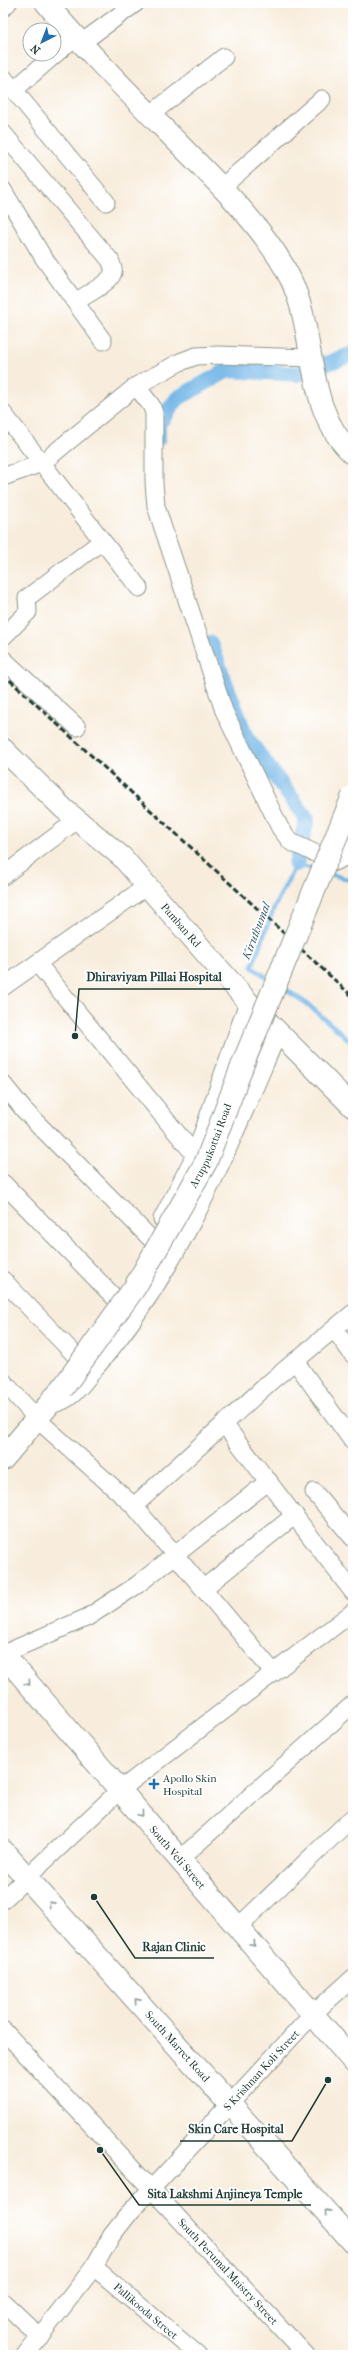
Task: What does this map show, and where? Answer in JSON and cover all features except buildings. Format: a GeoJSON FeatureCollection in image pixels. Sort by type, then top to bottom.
{"type":"FeatureCollection","features":[{"type":"Feature","properties":{"kind":"main road","name":"Aruppukottai Road"},"geometry":{"type":"LineString","coordinates":[[3,1459],[50,1404],[135,1287],[206,1162],[246,1056],[353,796]]}},
{"type":"Feature","properties":{"kind":"main road","name":"South Veli Street"},"geometry":{"type":"LineString","coordinates":[[3,1654],[353,2061]]}},
{"type":"Feature","properties":{"kind":"main road","name":"South Marret Road"},"geometry":{"type":"LineString","coordinates":[[3,1851],[353,2242]]}},
{"type":"Feature","properties":{"kind":"street"},"geometry":{"type":"LineString","coordinates":[[3,8],[8,3]]}},
{"type":"Feature","properties":{"kind":"street"},"geometry":{"type":"LineString","coordinates":[[46,3],[78,40],[222,187],[277,254],[299,298],[324,415],[346,447],[353,454]]}},
{"type":"Feature","properties":{"kind":"street"},"geometry":{"type":"LineString","coordinates":[[106,202],[8,84],[136,3]]}},
{"type":"Feature","properties":{"kind":"street"},"geometry":{"type":"LineString","coordinates":[[150,114],[224,57]]}},
{"type":"Feature","properties":{"kind":"street"},"geometry":{"type":"LineString","coordinates":[[222,187],[322,99]]}},
{"type":"Feature","properties":{"kind":"street"},"geometry":{"type":"LineString","coordinates":[[3,133],[110,260],[114,268],[112,275],[107,280],[75,302]]}},
{"type":"Feature","properties":{"kind":"street"},"geometry":{"type":"LineString","coordinates":[[3,190],[43,257],[103,341]]}},
{"type":"Feature","properties":{"kind":"street"},"geometry":{"type":"LineString","coordinates":[[3,477],[42,463],[136,386],[180,362],[196,356],[218,355],[311,358]]}},
{"type":"Feature","properties":{"kind":"street"},"geometry":{"type":"LineString","coordinates":[[136,386],[151,405],[154,413],[156,506],[224,711],[283,834],[291,842],[331,861],[337,861],[341,859],[353,831]]}},
{"type":"Feature","properties":{"kind":"street"},"geometry":{"type":"LineString","coordinates":[[3,413],[139,588]]}},
{"type":"Feature","properties":{"kind":"street"},"geometry":{"type":"LineString","coordinates":[[3,637],[28,612],[27,598],[102,541]]}},
{"type":"Feature","properties":{"kind":"street"},"geometry":{"type":"LineString","coordinates":[[3,659],[77,727]]}},
{"type":"Feature","properties":{"kind":"street","name":"Pamban Rd"},"geometry":{"type":"LineString","coordinates":[[6,757],[77,820],[122,857],[248,1002],[353,1107]]}},
{"type":"Feature","properties":{"kind":"street"},"geometry":{"type":"LineString","coordinates":[[3,876],[77,820]]}},
{"type":"Feature","properties":{"kind":"street"},"geometry":{"type":"LineString","coordinates":[[3,987],[147,886]]}},
{"type":"Feature","properties":{"kind":"street"},"geometry":{"type":"LineString","coordinates":[[37,963],[195,1155]]}},
{"type":"Feature","properties":{"kind":"street"},"geometry":{"type":"LineString","coordinates":[[50,1404],[50,1396],[53,1387],[115,1298],[151,1239],[195,1155],[248,1002]]}},
{"type":"Feature","properties":{"kind":"street"},"geometry":{"type":"LineString","coordinates":[[50,1404],[59,1404],[72,1396],[118,1342],[159,1283],[211,1187],[278,1033]]}},
{"type":"Feature","properties":{"kind":"street"},"geometry":{"type":"LineString","coordinates":[[3,1084],[24,1110],[151,1239]]}},
{"type":"Feature","properties":{"kind":"street"},"geometry":{"type":"LineString","coordinates":[[3,1183],[115,1298]]}},
{"type":"Feature","properties":{"kind":"street"},"geometry":{"type":"LineString","coordinates":[[3,1280],[75,1355]]}},
{"type":"Feature","properties":{"kind":"street"},"geometry":{"type":"LineString","coordinates":[[134,1506],[224,1424],[353,1313]]}},
{"type":"Feature","properties":{"kind":"street"},"geometry":{"type":"LineString","coordinates":[[334,1329],[353,1355]]}},
{"type":"Feature","properties":{"kind":"street"},"geometry":{"type":"LineString","coordinates":[[296,1361],[353,1442]]}},
{"type":"Feature","properties":{"kind":"street"},"geometry":{"type":"LineString","coordinates":[[3,1381],[50,1404],[274,1672]]}},
{"type":"Feature","properties":{"kind":"street"},"geometry":{"type":"LineString","coordinates":[[224,1424],[353,1592]]}},
{"type":"Feature","properties":{"kind":"street"},"geometry":{"type":"LineString","coordinates":[[3,1654],[88,1617],[137,1585],[269,1481]]}},
{"type":"Feature","properties":{"kind":"street"},"geometry":{"type":"LineString","coordinates":[[314,1492],[353,1538]]}},
{"type":"Feature","properties":{"kind":"street"},"geometry":{"type":"LineString","coordinates":[[204,1588],[294,1515]]}},
{"type":"Feature","properties":{"kind":"street"},"geometry":{"type":"LineString","coordinates":[[3,1900],[26,1876],[120,1790],[274,1672],[351,1616]]}},
{"type":"Feature","properties":{"kind":"street"},"geometry":{"type":"LineString","coordinates":[[180,1859],[353,1704]]}},
{"type":"Feature","properties":{"kind":"street"},"geometry":{"type":"LineString","coordinates":[[238,1928],[353,1817]]}},
{"type":"Feature","properties":{"kind":"street","name":"S Krishnan Koli Street"},"geometry":{"type":"LineString","coordinates":[[35,2348],[94,2267],[112,2235],[152,2188],[229,2103],[313,2014],[353,1978]]}},
{"type":"Feature","properties":{"kind":"street","name":"South Perumal Maistry Street"},"geometry":{"type":"LineString","coordinates":[[3,2030],[152,2188],[306,2355]]}},
{"type":"Feature","properties":{"kind":"street","name":"Pallikooda Street"},"geometry":{"type":"LineString","coordinates":[[94,2267],[196,2355]]}},
{"type":"Feature","properties":{"kind":"street"},"geometry":{"type":"LineString","coordinates":[[3,2302],[35,2348]]}},
{"type":"Feature","properties":{"kind":"waterway"},"geometry":{"type":"LineString","coordinates":[[158,438],[158,424],[178,398],[228,370],[298,374],[353,354]]}},
{"type":"Feature","properties":{"kind":"waterway"},"geometry":{"type":"LineString","coordinates":[[210,643],[246,737],[307,819],[296,864]]}},
{"type":"Feature","properties":{"kind":"waterway","name":"Kiruthumal"},"geometry":{"type":"LineString","coordinates":[[271,980],[252,967],[274,908],[296,864],[316,870]]}},
{"type":"Feature","properties":{"kind":"waterway","name":"Kiruthumal"},"geometry":{"type":"LineString","coordinates":[[327,873],[353,881]]}},
{"type":"Feature","properties":{"kind":"waterway","name":"Kiruthumal"},"geometry":{"type":"LineString","coordinates":[[280,986],[306,1003],[353,1043]]}},
{"type":"Feature","properties":{"kind":"railway"},"geometry":{"type":"LineString","coordinates":[[3,674],[353,997]]}},
{"type":"Feature","properties":{"kind":"place","name":"Dhiraviyam Pillai Hospital"},"geometry":{"type":"Point","coordinates":[75,1036]}},
{"type":"Feature","properties":{"kind":"place","name":"Apollo Skin Hospital"},"geometry":{"type":"Point","coordinates":[154,1784]}},
{"type":"Feature","properties":{"kind":"place","name":"Rajan Clinic"},"geometry":{"type":"Point","coordinates":[94,1897]}},
{"type":"Feature","properties":{"kind":"place","name":"Skin Care Hospital"},"geometry":{"type":"Point","coordinates":[328,2080]}},
{"type":"Feature","properties":{"kind":"place","name":"Sita Lakshmi Anjineya Temple"},"geometry":{"type":"Point","coordinates":[100,2150]}}]}
